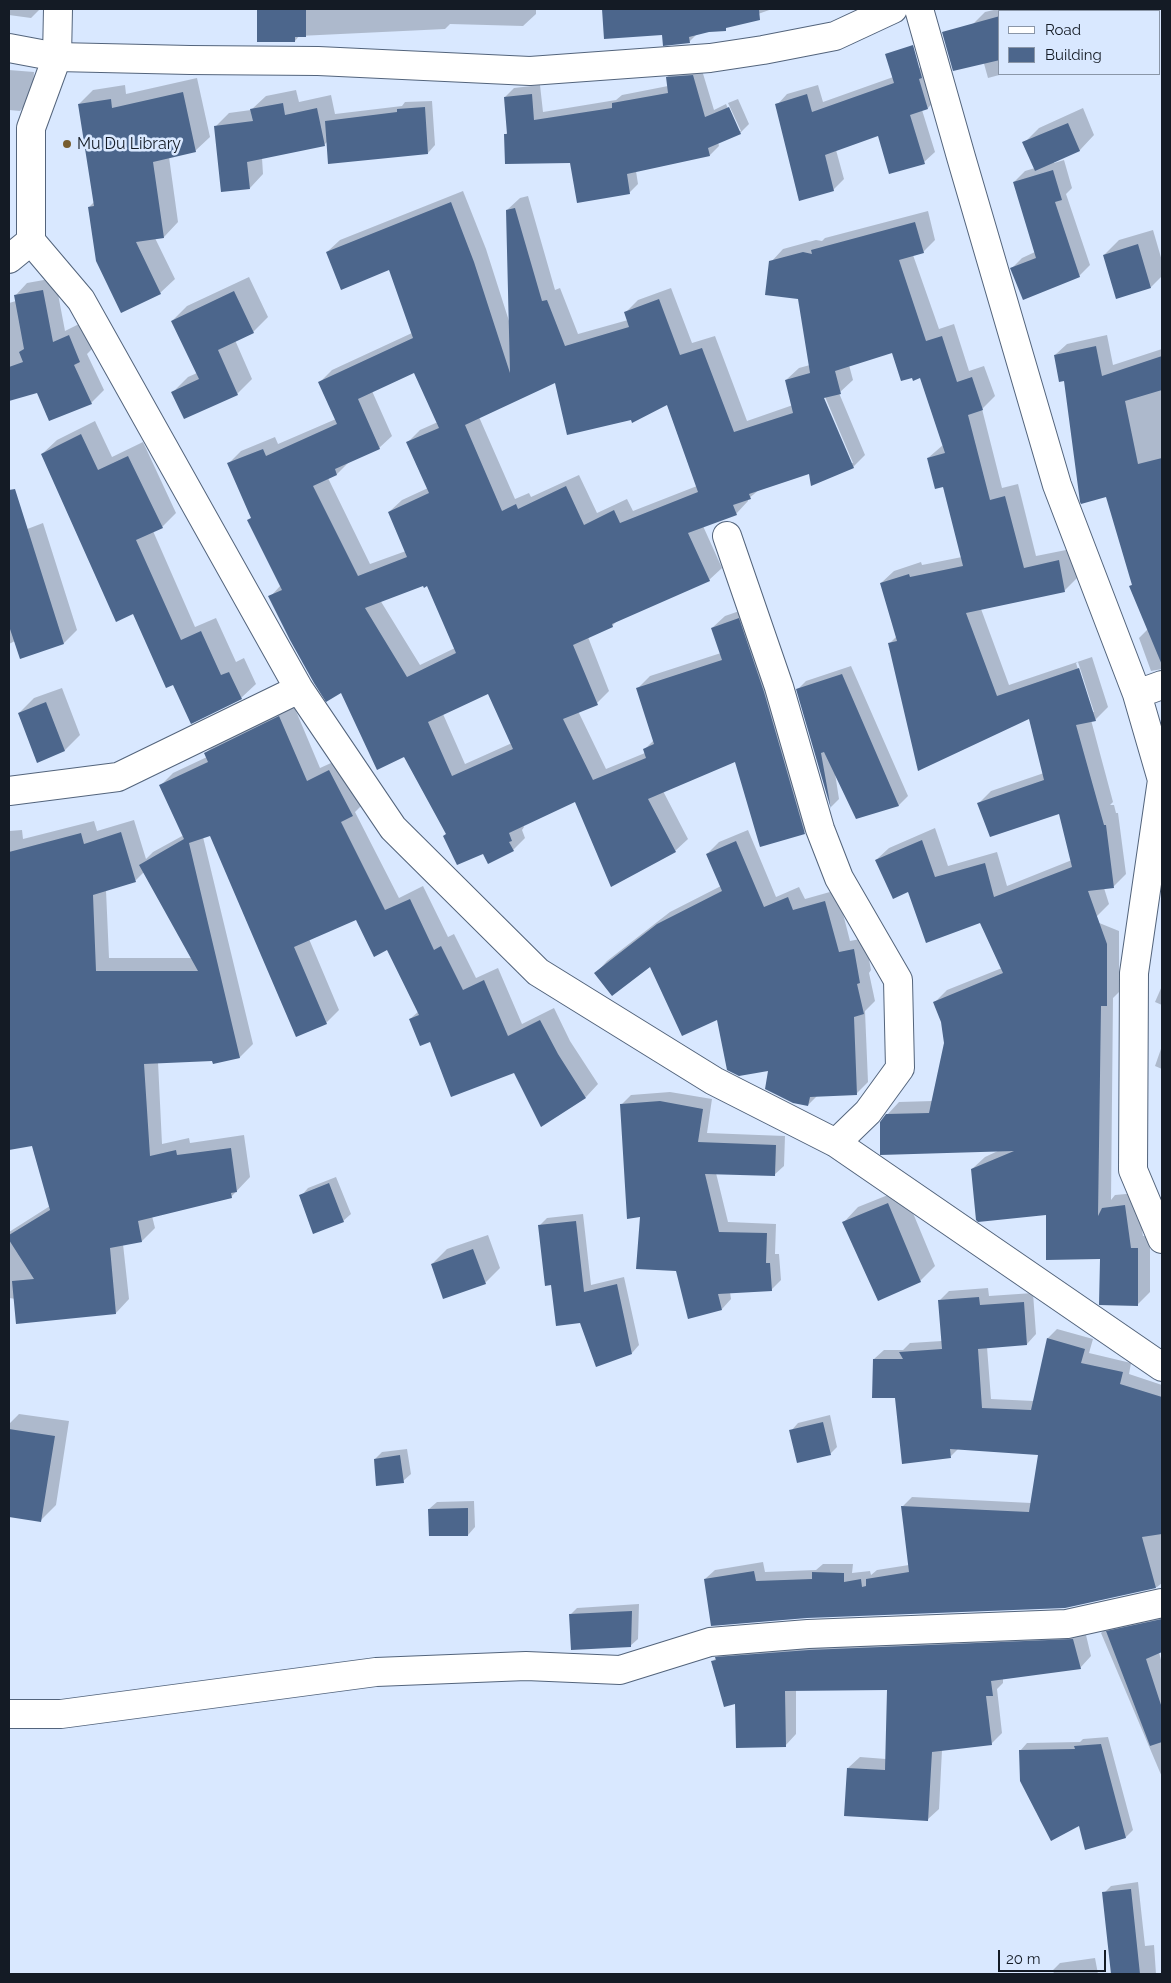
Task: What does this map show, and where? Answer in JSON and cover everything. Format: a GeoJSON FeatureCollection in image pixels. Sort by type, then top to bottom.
{"type":"FeatureCollection","features":[{"type":"Feature","properties":{"kind":"street"},"geometry":{"type":"LineString","coordinates":[[58,9],[57,56],[31,128],[31,241],[81,300],[299,690],[393,828],[538,972],[714,1081],[836,1143],[1162,1367]]}},
{"type":"Feature","properties":{"kind":"street"},"geometry":{"type":"LineString","coordinates":[[9,48],[57,56],[318,61],[530,71],[710,58],[763,50],[836,36],[893,9]]}},
{"type":"Feature","properties":{"kind":"street"},"geometry":{"type":"LineString","coordinates":[[919,9],[1057,485],[1137,694],[1162,780],[1134,974],[1133,1170],[1162,1239]]}},
{"type":"Feature","properties":{"kind":"street"},"geometry":{"type":"LineString","coordinates":[[9,258],[31,241]]}},
{"type":"Feature","properties":{"kind":"street"},"geometry":{"type":"LineString","coordinates":[[726,536],[779,687],[820,828],[839,878],[898,980],[900,1068],[868,1112],[836,1143]]}},
{"type":"Feature","properties":{"kind":"street"},"geometry":{"type":"LineString","coordinates":[[1137,694],[1162,685]]}},
{"type":"Feature","properties":{"kind":"street"},"geometry":{"type":"LineString","coordinates":[[9,790],[118,777],[299,690]]}},
{"type":"Feature","properties":{"kind":"street"},"geometry":{"type":"LineString","coordinates":[[9,1714],[61,1714],[376,1672],[526,1666],[620,1670],[710,1642],[808,1634],[1067,1624],[1162,1603]]}},
{"type":"Feature","properties":{"kind":"building"},"geometry":{"type":"Polygon","coordinates":[[[257,9],[306,9],[306,37],[295,37],[295,42],[257,42],[257,9]]]}},
{"type":"Feature","properties":{"kind":"building"},"geometry":{"type":"Polygon","coordinates":[[[602,9],[759,9],[760,20],[726,28],[726,31],[709,32],[689,37],[690,43],[663,46],[662,35],[604,39],[602,9]]]}},
{"type":"Feature","properties":{"kind":"building"},"geometry":{"type":"Polygon","coordinates":[[[998,17],[998,60],[953,71],[942,32],[998,17]]]}},
{"type":"Feature","properties":{"kind":"building"},"geometry":{"type":"Polygon","coordinates":[[[913,45],[922,78],[919,79],[928,109],[910,115],[925,164],[889,174],[878,136],[825,155],[834,191],[799,201],[775,104],[807,94],[812,112],[894,83],[885,54],[913,45]]]}},
{"type":"Feature","properties":{"kind":"building"},"geometry":{"type":"Polygon","coordinates":[[[693,75],[705,117],[729,107],[741,134],[708,148],[710,156],[627,174],[630,194],[577,203],[570,163],[505,164],[504,134],[507,134],[504,97],[532,94],[534,120],[612,108],[612,103],[668,93],[666,77],[693,75]]]}},
{"type":"Feature","properties":{"kind":"building"},"geometry":{"type":"Polygon","coordinates":[[[183,92],[196,152],[153,162],[164,238],[136,242],[161,294],[121,313],[96,261],[88,207],[94,206],[78,104],[111,99],[112,108],[183,92]]]}},
{"type":"Feature","properties":{"kind":"building"},"geometry":{"type":"Polygon","coordinates":[[[283,103],[285,115],[317,108],[325,146],[247,162],[250,189],[221,192],[214,126],[253,121],[250,109],[283,103]]]}},
{"type":"Feature","properties":{"kind":"building"},"geometry":{"type":"Polygon","coordinates":[[[425,107],[428,154],[328,164],[325,121],[397,112],[397,109],[425,107]]]}},
{"type":"Feature","properties":{"kind":"building"},"geometry":{"type":"Polygon","coordinates":[[[1068,123],[1080,151],[1035,171],[1022,142],[1068,123]]]}},
{"type":"Feature","properties":{"kind":"building"},"geometry":{"type":"Polygon","coordinates":[[[1053,170],[1062,200],[1055,202],[1080,277],[1023,300],[1010,268],[1036,258],[1013,182],[1053,170]]]}},
{"type":"Feature","properties":{"kind":"building"},"geometry":{"type":"Polygon","coordinates":[[[451,202],[474,262],[510,373],[506,210],[515,208],[542,301],[547,300],[565,346],[629,327],[624,312],[659,299],[680,355],[702,348],[734,432],[793,413],[785,380],[810,373],[798,299],[765,295],[769,261],[803,252],[812,254],[811,250],[915,222],[924,253],[899,260],[926,341],[942,336],[957,382],[972,377],[983,410],[968,415],[990,500],[1005,496],[1024,568],[1059,560],[1065,592],[966,613],[997,696],[1079,668],[1096,721],[1076,725],[1104,825],[1106,825],[1114,888],[1088,891],[1107,944],[1107,1006],[1101,1006],[1098,1216],[1102,1208],[1125,1205],[1131,1248],[1138,1248],[1138,1306],[1099,1305],[1100,1259],[1046,1260],[1046,1215],[978,1222],[976,1220],[971,1169],[1014,1151],[880,1155],[880,1122],[886,1114],[929,1113],[944,1043],[941,1022],[933,1002],[1003,973],[980,923],[926,943],[908,892],[893,899],[875,860],[922,840],[935,877],[985,863],[994,897],[1072,867],[1059,814],[990,837],[977,803],[1044,780],[1029,719],[918,771],[888,643],[897,641],[880,583],[909,574],[910,577],[963,566],[943,487],[935,489],[927,458],[945,453],[920,378],[913,381],[912,378],[901,381],[892,353],[835,371],[841,394],[824,398],[854,468],[811,486],[809,474],[749,494],[751,499],[733,505],[737,515],[688,533],[710,581],[612,624],[613,627],[573,645],[598,705],[563,719],[593,780],[646,758],[643,749],[654,744],[636,688],[722,660],[711,628],[739,618],[764,692],[805,834],[760,847],[735,762],[648,799],[676,852],[611,887],[575,802],[509,833],[512,841],[509,842],[514,851],[488,864],[483,854],[457,865],[443,836],[446,834],[404,757],[377,770],[341,693],[326,702],[314,683],[268,596],[282,590],[247,520],[251,518],[227,463],[263,449],[266,456],[337,424],[318,382],[413,338],[389,270],[341,290],[326,252],[451,202]],[[414,373],[358,399],[380,449],[335,469],[337,475],[313,486],[358,576],[407,557],[388,512],[429,493],[406,442],[439,428],[414,373]],[[555,383],[465,425],[502,511],[516,504],[518,509],[566,486],[584,525],[614,510],[620,523],[698,492],[667,405],[632,423],[631,420],[567,435],[555,383]],[[427,586],[365,608],[407,677],[456,653],[427,586]],[[488,694],[428,722],[452,776],[513,749],[488,694]]]}},
{"type":"Feature","properties":{"kind":"building"},"geometry":{"type":"Polygon","coordinates":[[[1138,244],[1151,288],[1116,299],[1103,255],[1138,244]]]}},
{"type":"Feature","properties":{"kind":"building"},"geometry":{"type":"Polygon","coordinates":[[[43,290],[53,342],[69,335],[80,362],[74,365],[92,404],[49,421],[37,393],[9,401],[9,367],[23,362],[19,352],[24,349],[14,295],[43,290]]]}},
{"type":"Feature","properties":{"kind":"building"},"geometry":{"type":"Polygon","coordinates":[[[234,291],[254,333],[218,350],[238,395],[184,419],[171,392],[199,379],[171,321],[234,291]]]}},
{"type":"Feature","properties":{"kind":"building"},"geometry":{"type":"Polygon","coordinates":[[[1096,346],[1102,376],[1162,356],[1162,390],[1125,401],[1138,464],[1162,458],[1162,665],[1129,586],[1132,585],[1106,497],[1081,504],[1080,502],[1064,381],[1059,382],[1054,355],[1096,346]]]}},
{"type":"Feature","properties":{"kind":"building"},"geometry":{"type":"Polygon","coordinates":[[[81,434],[98,470],[128,456],[163,528],[136,540],[181,640],[201,631],[221,675],[229,672],[242,699],[191,724],[173,685],[166,688],[133,614],[116,622],[41,454],[81,434]]]}},
{"type":"Feature","properties":{"kind":"building"},"geometry":{"type":"Polygon","coordinates":[[[15,489],[64,644],[20,659],[9,626],[9,490],[15,489]]]}},
{"type":"Feature","properties":{"kind":"building"},"geometry":{"type":"Polygon","coordinates":[[[842,674],[899,806],[856,819],[824,752],[821,753],[831,809],[796,689],[842,674]]]}},
{"type":"Feature","properties":{"kind":"building"},"geometry":{"type":"Polygon","coordinates":[[[46,702],[65,751],[37,763],[18,713],[46,702]]]}},
{"type":"Feature","properties":{"kind":"building"},"geometry":{"type":"Polygon","coordinates":[[[279,716],[307,781],[329,770],[353,816],[341,822],[385,910],[410,899],[434,950],[441,946],[463,990],[484,980],[508,1036],[540,1020],[558,1054],[586,1098],[541,1127],[514,1073],[451,1097],[430,1042],[420,1046],[409,1019],[419,1015],[387,950],[374,957],[356,920],[294,947],[327,1024],[296,1037],[210,836],[189,843],[240,1058],[213,1064],[212,1061],[144,1064],[150,1156],[176,1150],[177,1155],[231,1148],[237,1192],[231,1193],[232,1198],[138,1221],[142,1242],[110,1248],[116,1314],[16,1324],[12,1281],[34,1279],[9,1240],[9,1235],[50,1210],[32,1146],[9,1150],[9,852],[81,833],[84,844],[121,832],[136,882],[93,895],[96,971],[198,971],[139,865],[184,839],[159,785],[208,762],[204,753],[279,716]]]}},
{"type":"Feature","properties":{"kind":"building"},"geometry":{"type":"Polygon","coordinates":[[[736,841],[764,907],[788,897],[793,910],[825,901],[839,952],[854,949],[860,983],[857,984],[864,1014],[854,1017],[857,1095],[810,1097],[808,1106],[793,1103],[765,1089],[768,1071],[739,1076],[727,1070],[717,1020],[682,1036],[650,967],[612,996],[594,973],[657,924],[722,891],[706,854],[736,841]]]}},
{"type":"Feature","properties":{"kind":"building"},"geometry":{"type":"Polygon","coordinates":[[[660,1101],[703,1109],[698,1142],[776,1145],[775,1176],[705,1174],[719,1232],[767,1233],[766,1263],[770,1263],[772,1291],[718,1294],[722,1310],[688,1319],[676,1271],[636,1269],[640,1217],[627,1219],[620,1104],[660,1101]]]}},
{"type":"Feature","properties":{"kind":"building"},"geometry":{"type":"Polygon","coordinates":[[[329,1183],[344,1222],[313,1234],[299,1195],[329,1183]]]}},
{"type":"Feature","properties":{"kind":"building"},"geometry":{"type":"Polygon","coordinates":[[[888,1203],[921,1282],[878,1301],[842,1222],[888,1203]]]}},
{"type":"Feature","properties":{"kind":"building"},"geometry":{"type":"Polygon","coordinates":[[[576,1221],[584,1292],[617,1284],[632,1354],[596,1367],[580,1323],[556,1326],[551,1285],[545,1286],[538,1225],[576,1221]]]}},
{"type":"Feature","properties":{"kind":"building"},"geometry":{"type":"Polygon","coordinates":[[[473,1249],[486,1284],[443,1299],[431,1264],[473,1249]]]}},
{"type":"Feature","properties":{"kind":"building"},"geometry":{"type":"Polygon","coordinates":[[[979,1297],[980,1305],[1024,1302],[1027,1345],[978,1349],[982,1408],[1031,1410],[1047,1338],[1085,1349],[1081,1363],[1123,1372],[1120,1384],[1162,1397],[1162,1534],[1142,1537],[1156,1588],[1065,1608],[807,1618],[711,1626],[704,1579],[754,1571],[756,1581],[812,1579],[812,1572],[844,1573],[844,1582],[861,1579],[862,1587],[866,1586],[866,1579],[909,1572],[901,1506],[1029,1512],[1038,1455],[950,1449],[951,1458],[902,1464],[895,1398],[872,1398],[873,1359],[903,1359],[899,1352],[942,1349],[938,1300],[979,1297]]]}},
{"type":"Feature","properties":{"kind":"building"},"geometry":{"type":"Polygon","coordinates":[[[823,1422],[831,1455],[797,1463],[789,1430],[823,1422]]]}},
{"type":"Feature","properties":{"kind":"building"},"geometry":{"type":"Polygon","coordinates":[[[9,1429],[55,1436],[41,1522],[9,1517],[9,1429]]]}},
{"type":"Feature","properties":{"kind":"building"},"geometry":{"type":"Polygon","coordinates":[[[400,1455],[404,1483],[376,1486],[374,1459],[400,1455]]]}},
{"type":"Feature","properties":{"kind":"building"},"geometry":{"type":"Polygon","coordinates":[[[468,1508],[468,1536],[429,1536],[428,1509],[468,1508]]]}},
{"type":"Feature","properties":{"kind":"building"},"geometry":{"type":"Polygon","coordinates":[[[632,1611],[631,1647],[571,1650],[569,1614],[632,1611]]]}},
{"type":"Feature","properties":{"kind":"building"},"geometry":{"type":"Polygon","coordinates":[[[1162,1619],[1162,1652],[1146,1659],[1162,1708],[1162,1742],[1150,1746],[1106,1631],[1162,1619]]]}},
{"type":"Feature","properties":{"kind":"building"},"geometry":{"type":"Polygon","coordinates":[[[1073,1639],[1081,1669],[991,1681],[993,1696],[986,1696],[992,1745],[932,1752],[928,1821],[844,1816],[847,1768],[885,1770],[887,1690],[785,1691],[786,1747],[736,1748],[735,1704],[724,1707],[711,1661],[716,1660],[715,1657],[809,1650],[1073,1639]]]}},
{"type":"Feature","properties":{"kind":"building"},"geometry":{"type":"Polygon","coordinates":[[[1101,1744],[1126,1838],[1085,1850],[1079,1826],[1051,1841],[1020,1781],[1019,1750],[1075,1749],[1074,1746],[1101,1744]]]}},
{"type":"Feature","properties":{"kind":"building"},"geometry":{"type":"Polygon","coordinates":[[[1131,1889],[1140,1974],[1111,1974],[1102,1892],[1131,1889]]]}},
{"type":"Feature","properties":{"kind":"place","name":"Mu Du Library"},"geometry":{"type":"Point","coordinates":[67,144]}}]}
